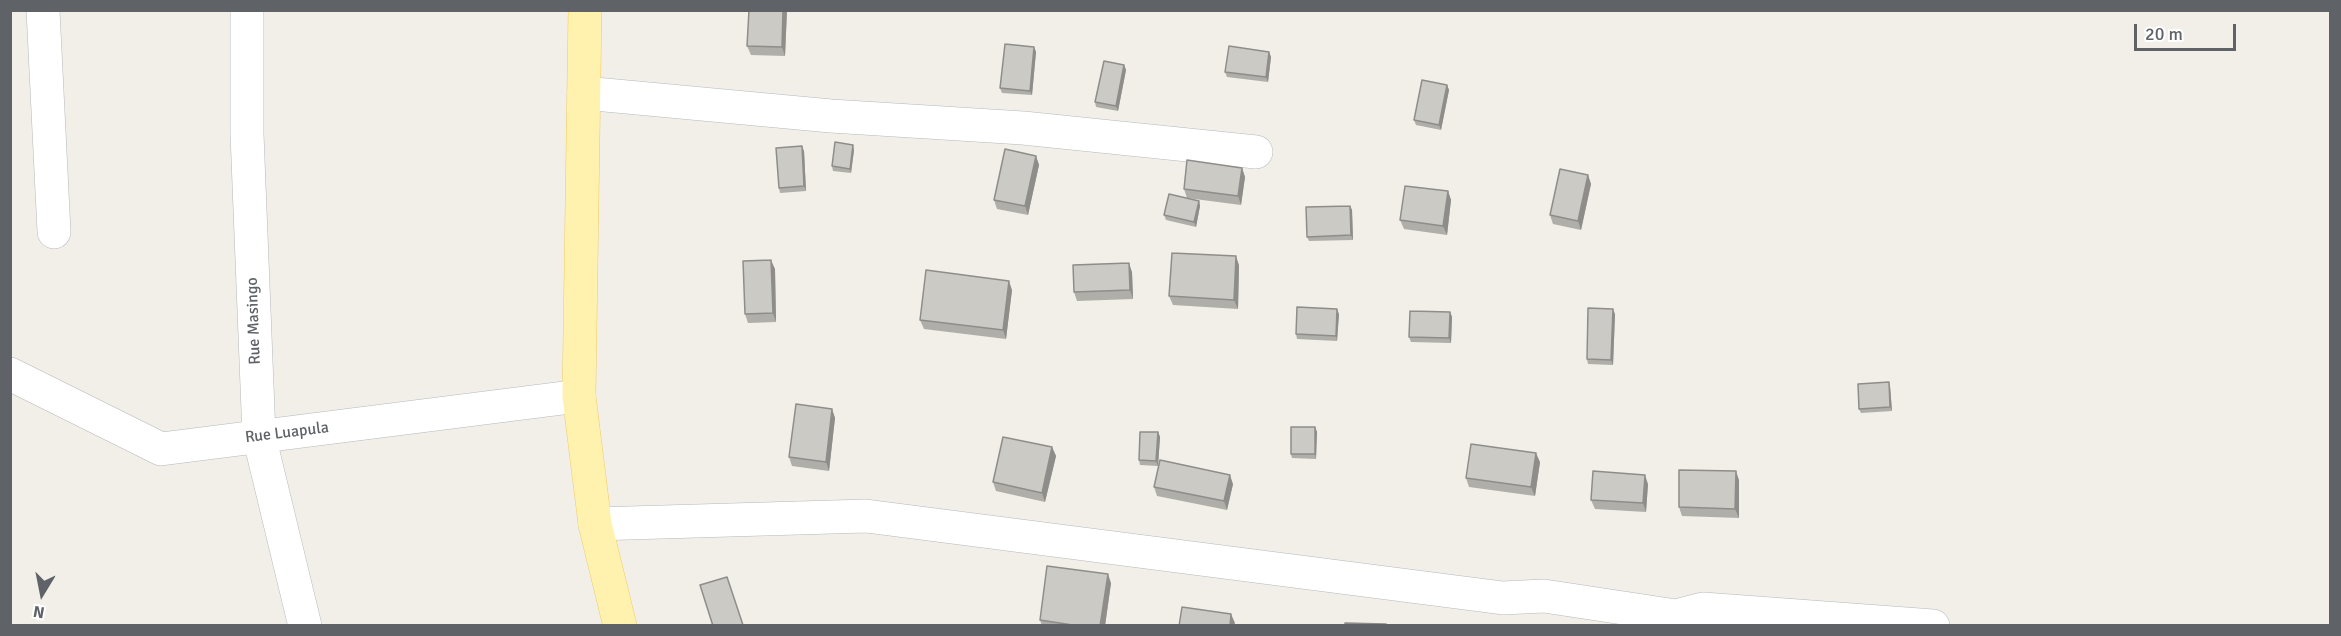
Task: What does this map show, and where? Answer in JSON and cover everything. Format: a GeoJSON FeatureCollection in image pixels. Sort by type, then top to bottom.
{"type":"FeatureCollection","features":[{"type":"Feature","properties":{"kind":"main road"},"geometry":{"type":"LineString","coordinates":[[585,10],[579,396],[596,524],[620,626]]}},
{"type":"Feature","properties":{"kind":"street"},"geometry":{"type":"LineString","coordinates":[[43,10],[54,232]]}},
{"type":"Feature","properties":{"kind":"street","name":"Rue Masingo"},"geometry":{"type":"LineString","coordinates":[[247,10],[247,134],[259,436],[305,626]]}},
{"type":"Feature","properties":{"kind":"street"},"geometry":{"type":"LineString","coordinates":[[584,93],[831,116],[1023,129],[1256,152]]}},
{"type":"Feature","properties":{"kind":"street","name":"Rue Luapula"},"geometry":{"type":"LineString","coordinates":[[10,374],[160,449],[579,396]]}},
{"type":"Feature","properties":{"kind":"street"},"geometry":{"type":"LineString","coordinates":[[596,524],[866,516],[1503,598],[1544,596],[1675,621],[1702,609],[1933,626]]}},
{"type":"Feature","properties":{"kind":"building"},"geometry":{"type":"Polygon","coordinates":[[[749,10],[783,10],[782,47],[747,46],[749,10]]]}},
{"type":"Feature","properties":{"kind":"building"},"geometry":{"type":"Polygon","coordinates":[[[1005,44],[1034,47],[1030,91],[1000,88],[1005,44]]]}},
{"type":"Feature","properties":{"kind":"building"},"geometry":{"type":"Polygon","coordinates":[[[1229,46],[1269,52],[1266,77],[1225,72],[1229,46]]]}},
{"type":"Feature","properties":{"kind":"building"},"geometry":{"type":"Polygon","coordinates":[[[1104,61],[1124,65],[1116,106],[1095,102],[1104,61]]]}},
{"type":"Feature","properties":{"kind":"building"},"geometry":{"type":"Polygon","coordinates":[[[1422,80],[1447,85],[1439,125],[1414,120],[1422,80]]]}},
{"type":"Feature","properties":{"kind":"building"},"geometry":{"type":"Polygon","coordinates":[[[835,142],[853,145],[850,169],[832,166],[835,142]]]}},
{"type":"Feature","properties":{"kind":"building"},"geometry":{"type":"Polygon","coordinates":[[[802,146],[804,186],[779,188],[776,148],[802,146]]]}},
{"type":"Feature","properties":{"kind":"building"},"geometry":{"type":"Polygon","coordinates":[[[1005,149],[1036,156],[1025,206],[994,200],[1005,149]]]}},
{"type":"Feature","properties":{"kind":"building"},"geometry":{"type":"Polygon","coordinates":[[[1187,160],[1242,168],[1238,196],[1184,189],[1187,160]]]}},
{"type":"Feature","properties":{"kind":"building"},"geometry":{"type":"Polygon","coordinates":[[[1560,169],[1588,175],[1578,221],[1550,215],[1560,169]]]}},
{"type":"Feature","properties":{"kind":"building"},"geometry":{"type":"Polygon","coordinates":[[[1405,186],[1448,191],[1443,226],[1400,220],[1405,186]]]}},
{"type":"Feature","properties":{"kind":"building"},"geometry":{"type":"Polygon","coordinates":[[[1169,194],[1199,201],[1194,222],[1164,215],[1169,194]]]}},
{"type":"Feature","properties":{"kind":"building"},"geometry":{"type":"Polygon","coordinates":[[[1350,206],[1351,235],[1307,237],[1306,207],[1350,206]]]}},
{"type":"Feature","properties":{"kind":"building"},"geometry":{"type":"Polygon","coordinates":[[[1172,253],[1236,256],[1234,300],[1169,296],[1172,253]]]}},
{"type":"Feature","properties":{"kind":"building"},"geometry":{"type":"Polygon","coordinates":[[[771,260],[773,313],[745,314],[743,261],[771,260]]]}},
{"type":"Feature","properties":{"kind":"building"},"geometry":{"type":"Polygon","coordinates":[[[1129,263],[1130,290],[1074,292],[1073,265],[1129,263]]]}},
{"type":"Feature","properties":{"kind":"building"},"geometry":{"type":"Polygon","coordinates":[[[926,270],[1009,281],[1003,330],[920,320],[926,270]]]}},
{"type":"Feature","properties":{"kind":"building"},"geometry":{"type":"Polygon","coordinates":[[[1297,307],[1337,309],[1336,336],[1296,334],[1297,307]]]}},
{"type":"Feature","properties":{"kind":"building"},"geometry":{"type":"Polygon","coordinates":[[[1588,308],[1613,309],[1611,360],[1587,359],[1588,308]]]}},
{"type":"Feature","properties":{"kind":"building"},"geometry":{"type":"Polygon","coordinates":[[[1410,311],[1450,312],[1449,338],[1409,337],[1410,311]]]}},
{"type":"Feature","properties":{"kind":"building"},"geometry":{"type":"Polygon","coordinates":[[[1889,382],[1890,407],[1859,409],[1858,384],[1889,382]]]}},
{"type":"Feature","properties":{"kind":"building"},"geometry":{"type":"Polygon","coordinates":[[[796,404],[832,409],[826,462],[789,457],[796,404]]]}},
{"type":"Feature","properties":{"kind":"building"},"geometry":{"type":"Polygon","coordinates":[[[1291,427],[1315,427],[1315,454],[1291,454],[1291,427]]]}},
{"type":"Feature","properties":{"kind":"building"},"geometry":{"type":"Polygon","coordinates":[[[1140,432],[1158,432],[1156,461],[1139,460],[1140,432]]]}},
{"type":"Feature","properties":{"kind":"building"},"geometry":{"type":"Polygon","coordinates":[[[1003,437],[1052,447],[1042,493],[993,482],[1003,437]]]}},
{"type":"Feature","properties":{"kind":"building"},"geometry":{"type":"Polygon","coordinates":[[[1471,444],[1536,453],[1531,487],[1466,478],[1471,444]]]}},
{"type":"Feature","properties":{"kind":"building"},"geometry":{"type":"Polygon","coordinates":[[[1160,460],[1230,475],[1224,501],[1154,487],[1160,460]]]}},
{"type":"Feature","properties":{"kind":"building"},"geometry":{"type":"Polygon","coordinates":[[[1679,470],[1736,471],[1735,509],[1679,507],[1679,470]]]}},
{"type":"Feature","properties":{"kind":"building"},"geometry":{"type":"Polygon","coordinates":[[[1593,471],[1645,475],[1643,503],[1591,500],[1593,471]]]}},
{"type":"Feature","properties":{"kind":"building"},"geometry":{"type":"Polygon","coordinates":[[[1047,566],[1108,574],[1100,626],[1079,626],[1040,620],[1047,566]]]}},
{"type":"Feature","properties":{"kind":"building"},"geometry":{"type":"Polygon","coordinates":[[[727,577],[742,626],[713,626],[700,585],[727,577]]]}},
{"type":"Feature","properties":{"kind":"building"},"geometry":{"type":"Polygon","coordinates":[[[1182,607],[1231,614],[1230,626],[1179,626],[1182,607]]]}},
{"type":"Feature","properties":{"kind":"building"},"geometry":{"type":"Polygon","coordinates":[[[1345,623],[1386,624],[1386,626],[1345,626],[1345,623]]]}}]}
